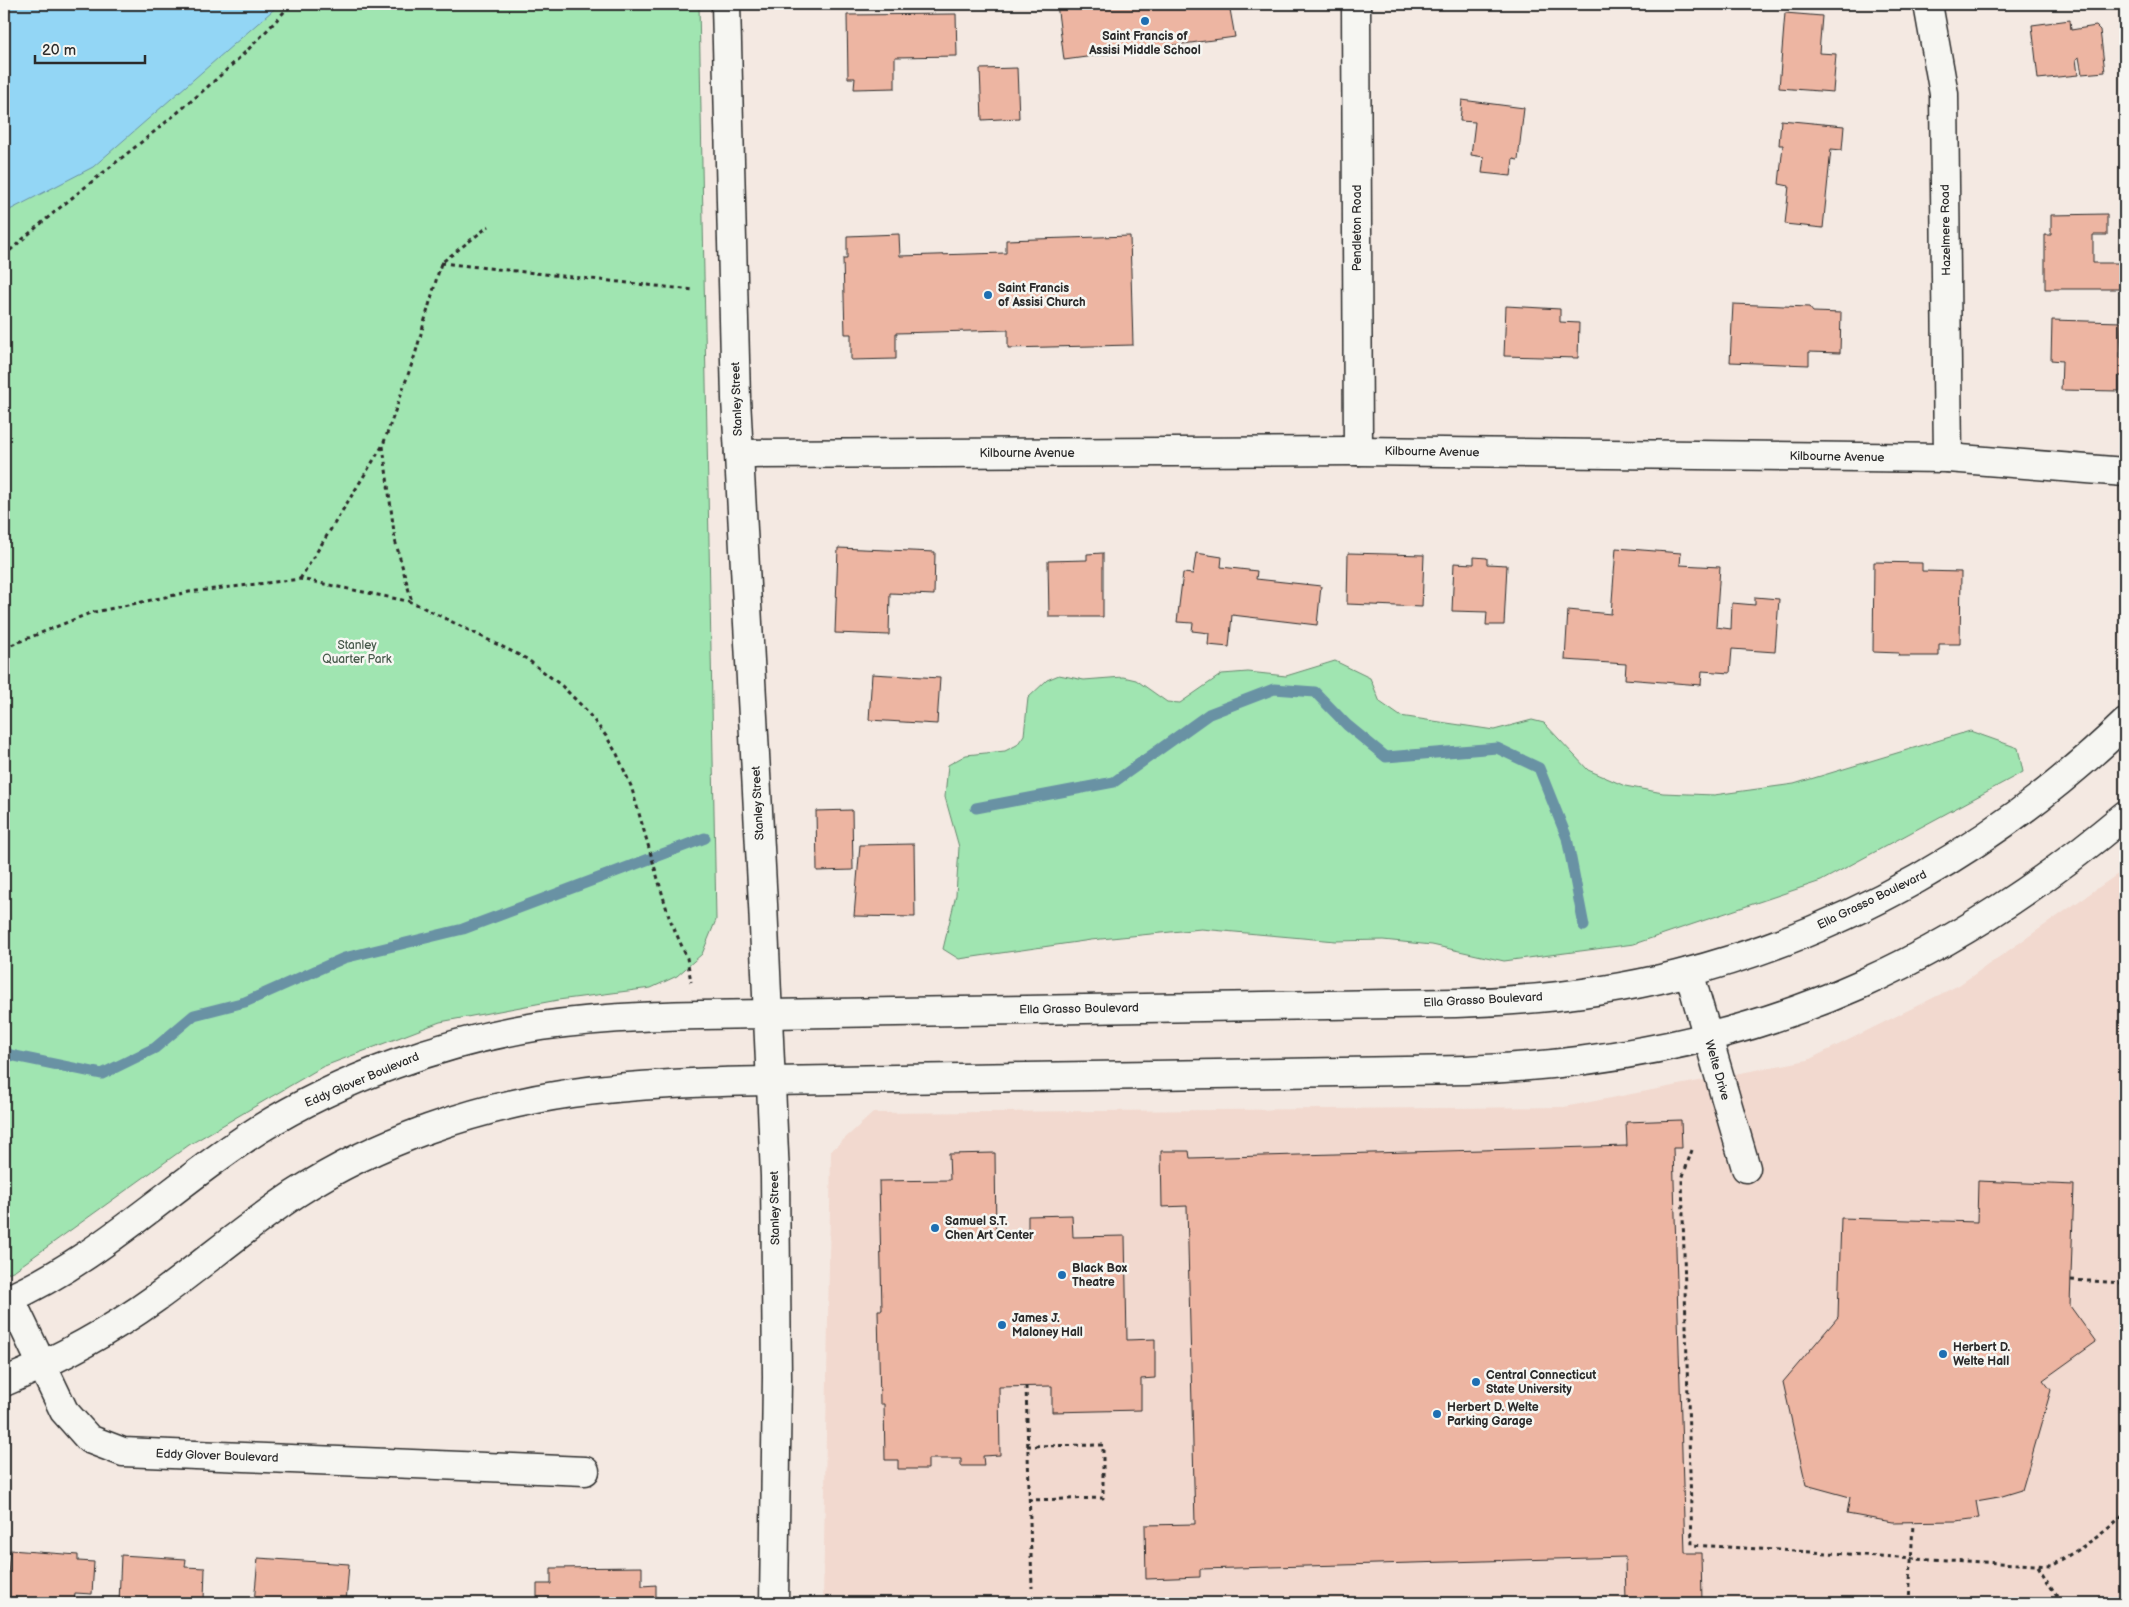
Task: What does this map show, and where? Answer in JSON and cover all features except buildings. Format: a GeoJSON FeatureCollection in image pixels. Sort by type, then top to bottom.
{"type":"FeatureCollection","features":[{"type":"Feature","properties":{"kind":"street","name":"Stanley Street"},"geometry":{"type":"LineString","coordinates":[[726,4],[739,454],[768,1014],[775,1203],[777,1377],[774,1603]]}},
{"type":"Feature","properties":{"kind":"street","name":"Pendleton Road"},"geometry":{"type":"LineString","coordinates":[[1356,4],[1358,451]]}},
{"type":"Feature","properties":{"kind":"street","name":"Hazelmere Road"},"geometry":{"type":"LineString","coordinates":[[1928,4],[1944,94],[1948,458]]}},
{"type":"Feature","properties":{"kind":"street","name":"Kilbourne Avenue"},"geometry":{"type":"LineString","coordinates":[[739,454],[1358,451],[1948,458],[2125,472]]}},
{"type":"Feature","properties":{"kind":"street","name":"Ella Grasso Boulevard"},"geometry":{"type":"LineString","coordinates":[[768,1014],[1472,1003],[1614,988],[1689,972],[1777,943],[1829,923],[1924,875],[1981,841],[2027,808],[2066,777],[2125,723]]}},
{"type":"Feature","properties":{"kind":"street"},"geometry":{"type":"LineString","coordinates":[[4,1382],[79,1346],[138,1310],[259,1219],[304,1189],[369,1153],[411,1136],[476,1115],[572,1093],[677,1084],[1492,1069],[1583,1061],[1708,1036],[1768,1019],[1826,998],[1916,957],[1974,924],[2064,864],[2125,815]]}},
{"type":"Feature","properties":{"kind":"street","name":"Welte Drive"},"geometry":{"type":"LineString","coordinates":[[1689,972],[1746,1168]]}},
{"type":"Feature","properties":{"kind":"street","name":"Eddy Glover Boulevard"},"geometry":{"type":"LineString","coordinates":[[585,1471],[123,1452],[89,1439],[64,1411],[7,1300],[41,1283],[100,1246],[210,1162],[277,1118],[346,1084],[405,1060],[481,1038],[544,1026],[621,1018],[768,1014]]}},
{"type":"Feature","properties":{"kind":"path"},"geometry":{"type":"LineString","coordinates":[[4,256],[36,226],[125,156],[221,76],[291,4]]}},
{"type":"Feature","properties":{"kind":"path"},"geometry":{"type":"LineString","coordinates":[[300,579],[383,445],[415,355],[441,263],[489,226]]}},
{"type":"Feature","properties":{"kind":"path"},"geometry":{"type":"LineString","coordinates":[[441,263],[694,290]]}},
{"type":"Feature","properties":{"kind":"path"},"geometry":{"type":"LineString","coordinates":[[383,445],[395,540],[412,602]]}},
{"type":"Feature","properties":{"kind":"path"},"geometry":{"type":"LineString","coordinates":[[4,648],[90,613],[189,592],[300,579],[412,602],[527,659],[562,686],[585,709],[617,754],[631,786],[669,917],[687,958],[691,991]]}},
{"type":"Feature","properties":{"kind":"path"},"geometry":{"type":"LineString","coordinates":[[1692,1150],[1682,1179],[1692,1545],[2051,1566],[2084,1546],[2118,1520],[2125,1512]]}},
{"type":"Feature","properties":{"kind":"path"},"geometry":{"type":"LineString","coordinates":[[2071,1280],[2125,1283]]}},
{"type":"Feature","properties":{"kind":"path"},"geometry":{"type":"LineString","coordinates":[[1026,1386],[1032,1588]]}},
{"type":"Feature","properties":{"kind":"path"},"geometry":{"type":"LineString","coordinates":[[1027,1446],[1103,1445],[1103,1498],[1029,1500]]}},
{"type":"Feature","properties":{"kind":"path"},"geometry":{"type":"LineString","coordinates":[[1909,1603],[1913,1523]]}},
{"type":"Feature","properties":{"kind":"path"},"geometry":{"type":"LineString","coordinates":[[2038,1566],[2061,1603]]}},
{"type":"Feature","properties":{"kind":"shaded area","name":"Central Connecticut State University"},"geometry":{"type":"Polygon","coordinates":[[[2125,869],[2125,1603],[823,1603],[831,1151],[873,1113],[1564,1107],[1808,1060],[1959,985],[2125,869]]]}},
{"type":"Feature","properties":{"kind":"green space","name":"Stanley Quarter Park"},"geometry":{"type":"Polygon","coordinates":[[[4,4],[699,4],[716,920],[702,954],[677,976],[651,988],[558,1000],[440,1022],[322,1067],[189,1145],[15,1270],[4,1275],[4,4]]]}},
{"type":"Feature","properties":{"kind":"green space"},"geometry":{"type":"Polygon","coordinates":[[[1335,661],[1370,678],[1380,702],[1400,716],[1494,730],[1532,720],[1544,723],[1588,770],[1625,786],[1663,793],[1714,795],[1794,784],[1970,731],[2018,748],[2023,772],[1821,881],[1634,944],[1504,961],[1432,945],[1383,940],[1336,941],[1201,929],[1091,940],[959,959],[943,949],[956,895],[959,847],[945,797],[948,765],[966,755],[1005,751],[1017,745],[1024,735],[1028,698],[1047,680],[1059,675],[1084,680],[1123,677],[1136,680],[1167,702],[1180,703],[1222,674],[1248,672],[1286,676],[1335,661]]]}},
{"type":"Feature","properties":{"kind":"water"},"geometry":{"type":"Polygon","coordinates":[[[4,4],[280,4],[93,167],[4,213],[4,4]]]}},
{"type":"Feature","properties":{"kind":"waterway"},"geometry":{"type":"LineString","coordinates":[[976,808],[1114,782],[1209,714],[1274,689],[1315,692],[1347,725],[1386,757],[1497,748],[1539,768],[1567,838],[1584,926]]}},
{"type":"Feature","properties":{"kind":"waterway"},"geometry":{"type":"LineString","coordinates":[[4,1050],[10,1055],[102,1074],[155,1048],[194,1015],[245,1002],[344,958],[463,929],[705,838]]}},
{"type":"Feature","properties":{"kind":"place","name":"Saint Francis of Assisi Middle School"},"geometry":{"type":"Point","coordinates":[1145,21]}},
{"type":"Feature","properties":{"kind":"place","name":"Saint Francis of Assisi Church"},"geometry":{"type":"Point","coordinates":[988,295]}},
{"type":"Feature","properties":{"kind":"place","name":"Samuel S.T. Chen Art Center"},"geometry":{"type":"Point","coordinates":[935,1228]}},
{"type":"Feature","properties":{"kind":"place","name":"Black Box Theatre"},"geometry":{"type":"Point","coordinates":[1062,1275]}},
{"type":"Feature","properties":{"kind":"place","name":"James J. Maloney Hall"},"geometry":{"type":"Point","coordinates":[1002,1325]}},
{"type":"Feature","properties":{"kind":"place","name":"Herbert D. Welte Hall"},"geometry":{"type":"Point","coordinates":[1943,1354]}},
{"type":"Feature","properties":{"kind":"place","name":"Central Connecticut State University"},"geometry":{"type":"Point","coordinates":[1476,1382]}},
{"type":"Feature","properties":{"kind":"place","name":"Herbert D. Welte Parking Garage"},"geometry":{"type":"Point","coordinates":[1437,1414]}}]}
